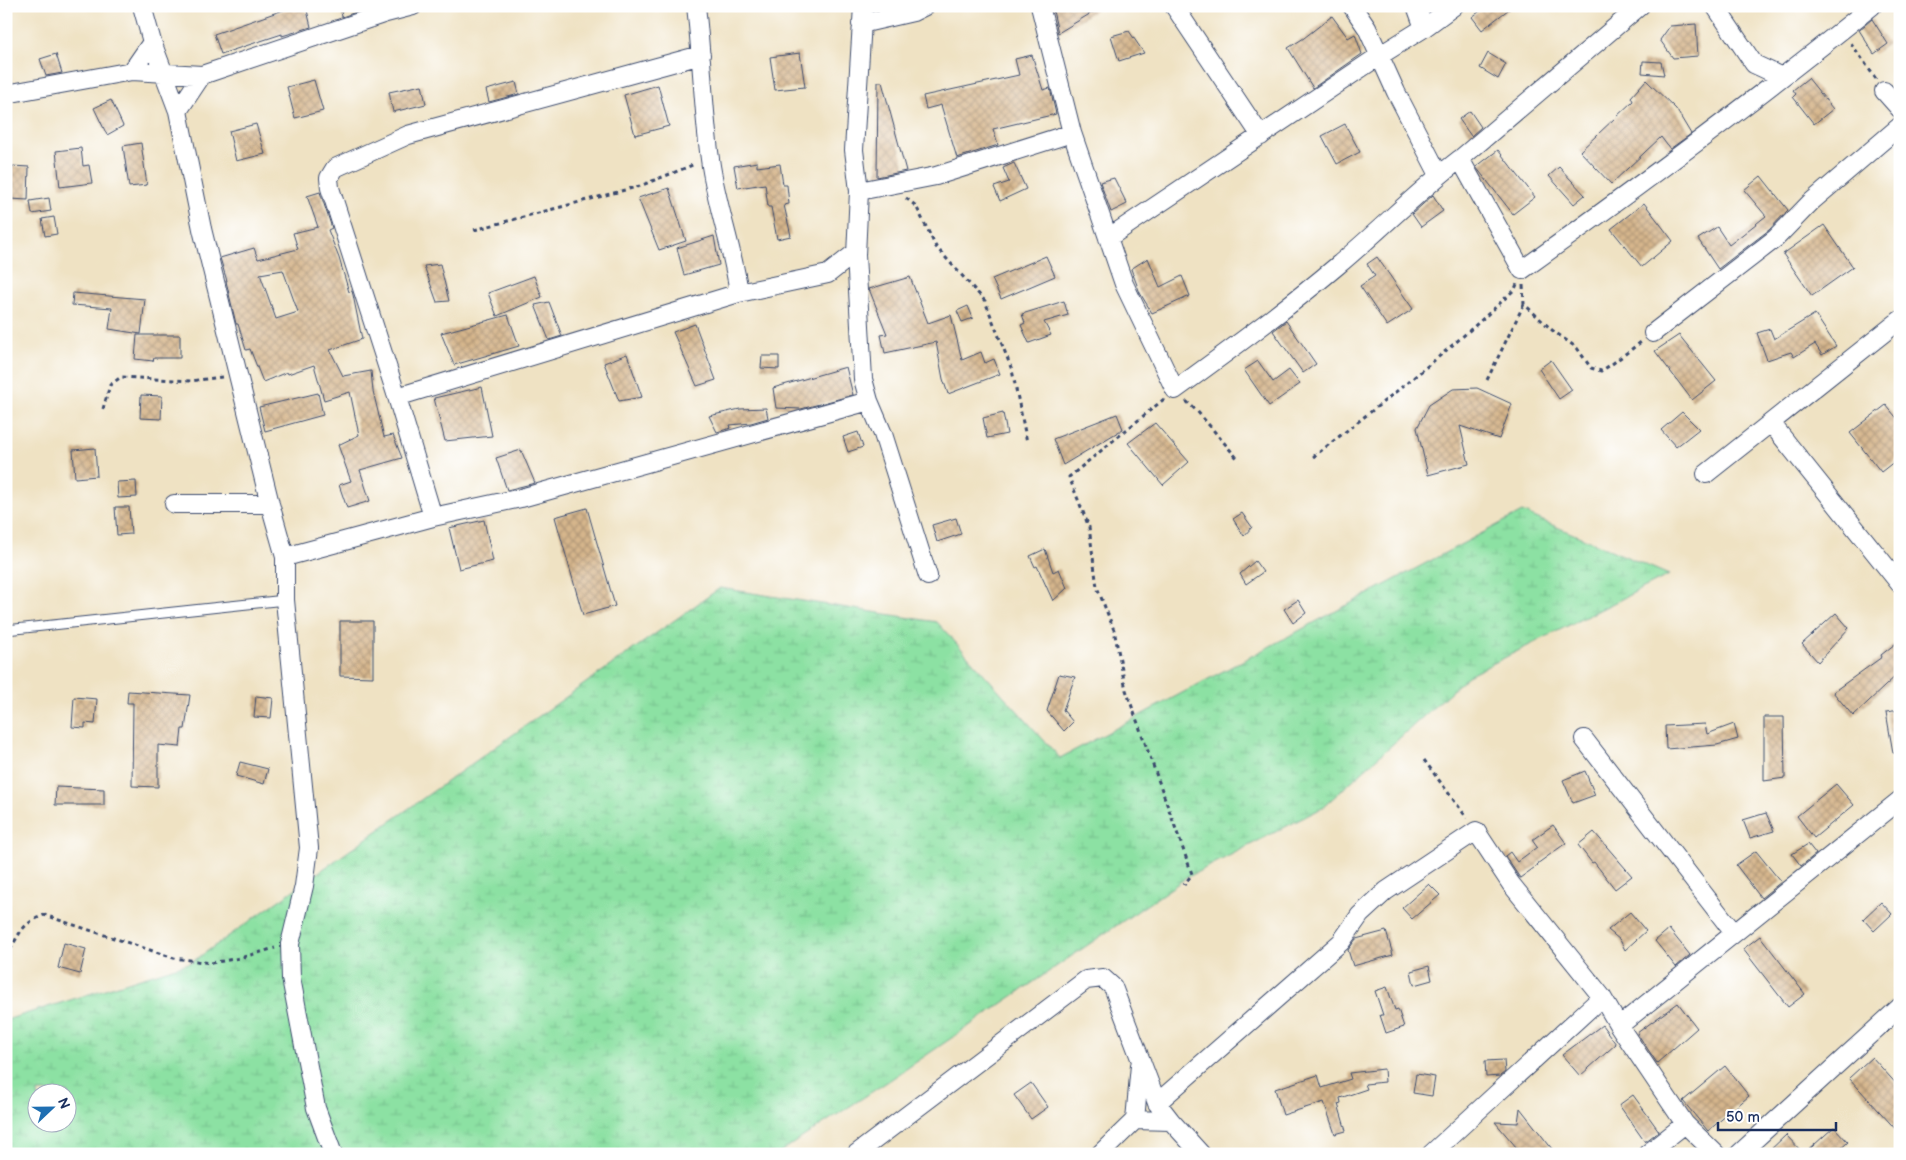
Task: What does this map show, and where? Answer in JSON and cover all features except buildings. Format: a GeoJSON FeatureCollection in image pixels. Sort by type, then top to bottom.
{"type":"FeatureCollection","features":[{"type":"Feature","properties":{"kind":"street"},"geometry":{"type":"LineString","coordinates":[[142,6],[152,42],[178,111],[202,229],[270,504],[285,557],[285,600],[309,848],[304,886],[290,944],[291,978],[316,1108],[333,1154]]}},
{"type":"Feature","properties":{"kind":"street"},"geometry":{"type":"LineString","coordinates":[[6,94],[132,71],[202,75],[386,10],[413,6]]}},
{"type":"Feature","properties":{"kind":"street"},"geometry":{"type":"LineString","coordinates":[[696,6],[710,158],[719,208],[735,265],[739,293]]}},
{"type":"Feature","properties":{"kind":"street"},"geometry":{"type":"LineString","coordinates":[[863,6],[854,150],[858,191],[857,289],[863,379],[928,576]]}},
{"type":"Feature","properties":{"kind":"street"},"geometry":{"type":"LineString","coordinates":[[861,24],[914,12],[925,6]]}},
{"type":"Feature","properties":{"kind":"street"},"geometry":{"type":"LineString","coordinates":[[1040,6],[1072,134],[1124,284],[1175,390],[1272,319],[1338,265],[1439,175],[1640,6]]}},
{"type":"Feature","properties":{"kind":"street"},"geometry":{"type":"LineString","coordinates":[[1174,6],[1261,136]]}},
{"type":"Feature","properties":{"kind":"street"},"geometry":{"type":"LineString","coordinates":[[1352,6],[1367,28],[1379,56],[1439,175]]}},
{"type":"Feature","properties":{"kind":"street"},"geometry":{"type":"LineString","coordinates":[[1416,6],[1424,28]]}},
{"type":"Feature","properties":{"kind":"street"},"geometry":{"type":"LineString","coordinates":[[1108,238],[1379,56],[1424,28],[1454,6]]}},
{"type":"Feature","properties":{"kind":"street"},"geometry":{"type":"LineString","coordinates":[[1715,6],[1754,64],[1757,96]]}},
{"type":"Feature","properties":{"kind":"street"},"geometry":{"type":"LineString","coordinates":[[1460,159],[1522,270],[1661,170],[1872,6]]}},
{"type":"Feature","properties":{"kind":"street"},"geometry":{"type":"LineString","coordinates":[[132,71],[152,42]]}},
{"type":"Feature","properties":{"kind":"street"},"geometry":{"type":"LineString","coordinates":[[433,517],[330,188],[329,178],[335,168],[408,135],[701,55]]}},
{"type":"Feature","properties":{"kind":"street"},"geometry":{"type":"LineString","coordinates":[[1754,64],[1782,77]]}},
{"type":"Feature","properties":{"kind":"street"},"geometry":{"type":"LineString","coordinates":[[178,111],[202,75]]}},
{"type":"Feature","properties":{"kind":"street"},"geometry":{"type":"LineString","coordinates":[[1884,91],[1900,109]]}},
{"type":"Feature","properties":{"kind":"street"},"geometry":{"type":"LineString","coordinates":[[1653,333],[1776,238],[1812,202],[1900,126]]}},
{"type":"Feature","properties":{"kind":"street"},"geometry":{"type":"LineString","coordinates":[[858,191],[936,176],[1072,134]]}},
{"type":"Feature","properties":{"kind":"street"},"geometry":{"type":"LineString","coordinates":[[397,397],[739,293],[828,274],[856,252]]}},
{"type":"Feature","properties":{"kind":"street"},"geometry":{"type":"LineString","coordinates":[[828,274],[857,289]]}},
{"type":"Feature","properties":{"kind":"street"},"geometry":{"type":"LineString","coordinates":[[1706,474],[1900,320]]}},
{"type":"Feature","properties":{"kind":"street"},"geometry":{"type":"LineString","coordinates":[[285,557],[433,517],[521,498],[869,401]]}},
{"type":"Feature","properties":{"kind":"street"},"geometry":{"type":"LineString","coordinates":[[1771,423],[1900,584]]}},
{"type":"Feature","properties":{"kind":"street"},"geometry":{"type":"LineString","coordinates":[[174,504],[270,504]]}},
{"type":"Feature","properties":{"kind":"street"},"geometry":{"type":"LineString","coordinates":[[1584,740],[1734,934]]}},
{"type":"Feature","properties":{"kind":"street"},"geometry":{"type":"LineString","coordinates":[[1619,1026],[1900,800]]}},
{"type":"Feature","properties":{"kind":"street"},"geometry":{"type":"LineString","coordinates":[[1156,1103],[1340,942],[1360,916],[1386,891],[1476,831],[1511,884],[1602,997],[1619,1026],[1685,1124],[1716,1154]]}},
{"type":"Feature","properties":{"kind":"street"},"geometry":{"type":"LineString","coordinates":[[856,1154],[1086,980],[1103,978],[1113,986],[1156,1103],[1201,1154]]}},
{"type":"Feature","properties":{"kind":"street"},"geometry":{"type":"LineString","coordinates":[[1432,1154],[1602,997]]}},
{"type":"Feature","properties":{"kind":"street"},"geometry":{"type":"LineString","coordinates":[[1739,1154],[1900,1007]]}},
{"type":"Feature","properties":{"kind":"street"},"geometry":{"type":"LineString","coordinates":[[1100,1154],[1135,1120],[1140,1062]]}},
{"type":"Feature","properties":{"kind":"street"},"geometry":{"type":"LineString","coordinates":[[1135,1120],[1171,1121]]}},
{"type":"Feature","properties":{"kind":"street"},"geometry":{"type":"LineString","coordinates":[[1647,1154],[1685,1124]]}},
{"type":"Feature","properties":{"kind":"lane"},"geometry":{"type":"LineString","coordinates":[[6,630],[285,600]]}},
{"type":"Feature","properties":{"kind":"path"},"geometry":{"type":"LineString","coordinates":[[1843,30],[1884,91]]}},
{"type":"Feature","properties":{"kind":"path"},"geometry":{"type":"LineString","coordinates":[[474,230],[640,186],[710,158]]}},
{"type":"Feature","properties":{"kind":"path"},"geometry":{"type":"LineString","coordinates":[[890,184],[916,206],[936,247],[985,301],[1012,370],[1027,442]]}},
{"type":"Feature","properties":{"kind":"path"},"geometry":{"type":"LineString","coordinates":[[1487,380],[1524,304],[1522,270]]}},
{"type":"Feature","properties":{"kind":"path"},"geometry":{"type":"LineString","coordinates":[[1313,457],[1406,384],[1478,324],[1514,289],[1522,270]]}},
{"type":"Feature","properties":{"kind":"path"},"geometry":{"type":"LineString","coordinates":[[1524,304],[1552,330],[1577,348],[1591,368],[1600,371],[1653,333]]}},
{"type":"Feature","properties":{"kind":"path"},"geometry":{"type":"LineString","coordinates":[[103,409],[110,385],[121,377],[191,381],[238,374]]}},
{"type":"Feature","properties":{"kind":"path"},"geometry":{"type":"LineString","coordinates":[[1184,885],[1192,874],[1126,690],[1114,630],[1097,587],[1089,527],[1069,477],[1175,390],[1197,411],[1237,458]]}},
{"type":"Feature","properties":{"kind":"path"},"geometry":{"type":"LineString","coordinates":[[1424,760],[1476,831]]}},
{"type":"Feature","properties":{"kind":"path"},"geometry":{"type":"LineString","coordinates":[[6,956],[20,932],[30,921],[44,915],[174,958],[210,963],[240,958],[290,944]]}},
{"type":"Feature","properties":{"kind":"green space"},"geometry":{"type":"Polygon","coordinates":[[[1522,512],[1669,575],[1468,676],[1322,808],[1186,878],[890,1080],[777,1154],[6,1154],[6,1020],[192,962],[720,588],[937,622],[1060,758],[1522,512]]]}}]}
